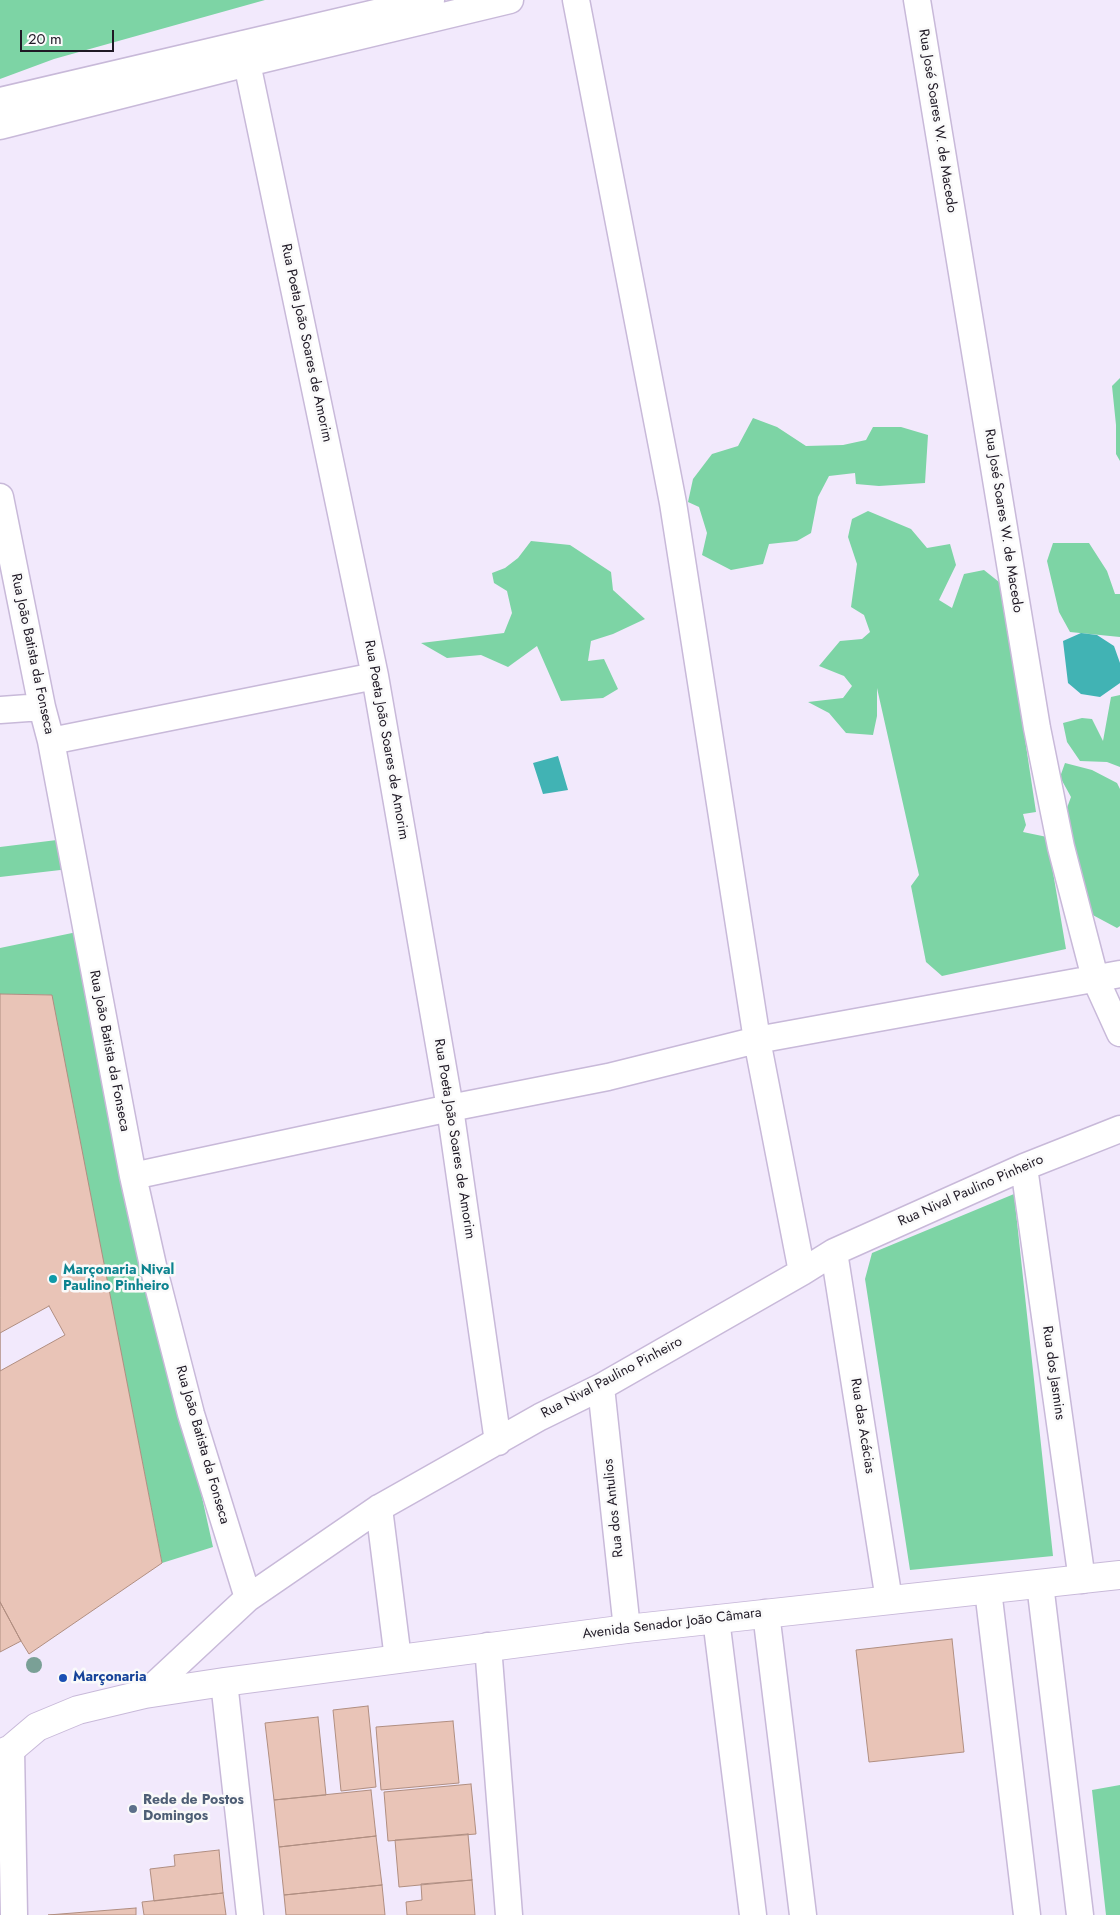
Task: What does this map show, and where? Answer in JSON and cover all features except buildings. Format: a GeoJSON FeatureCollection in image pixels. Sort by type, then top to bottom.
{"type":"FeatureCollection","features":[{"type":"Feature","properties":{"kind":"main road","name":"Avenida Senador João Câmara"},"geometry":{"type":"LineString","coordinates":[[6,1751],[37,1727],[78,1710],[145,1694],[488,1646],[766,1613],[1120,1575]]}},
{"type":"Feature","properties":{"kind":"street"},"geometry":{"type":"LineString","coordinates":[[0,126],[431,0]]}},
{"type":"Feature","properties":{"kind":"street"},"geometry":{"type":"LineString","coordinates":[[0,101],[510,0]]}},
{"type":"Feature","properties":{"kind":"street"},"geometry":{"type":"LineString","coordinates":[[576,0],[673,503],[757,1040],[802,1272]]}},
{"type":"Feature","properties":{"kind":"street","name":"Rua José Soares W. de Macedo"},"geometry":{"type":"LineString","coordinates":[[917,0],[1038,728],[1061,847],[1108,976],[1120,1033]]}},
{"type":"Feature","properties":{"kind":"street","name":"Rua Poeta João Soares de Amorim"},"geometry":{"type":"LineString","coordinates":[[246,53],[376,676],[450,1108],[498,1442]]}},
{"type":"Feature","properties":{"kind":"street","name":"Rua João Batista da Fonseca"},"geometry":{"type":"LineString","coordinates":[[0,497],[42,707],[51,741],[133,1176],[154,1270],[191,1414],[248,1598]]}},
{"type":"Feature","properties":{"kind":"street"},"geometry":{"type":"LineString","coordinates":[[51,741],[376,676]]}},
{"type":"Feature","properties":{"kind":"street"},"geometry":{"type":"LineString","coordinates":[[0,710],[42,707]]}},
{"type":"Feature","properties":{"kind":"street"},"geometry":{"type":"LineString","coordinates":[[133,1176],[450,1108],[608,1077],[757,1040],[1108,976]]}},
{"type":"Feature","properties":{"kind":"street","name":"Rua Nival Paulino Pinheiro"},"geometry":{"type":"LineString","coordinates":[[145,1694],[248,1598],[379,1508],[540,1417],[601,1387],[834,1252],[1024,1167],[1120,1129]]}},
{"type":"Feature","properties":{"kind":"street","name":"Rua dos Jasmins"},"geometry":{"type":"LineString","coordinates":[[1024,1167],[1082,1580]]}},
{"type":"Feature","properties":{"kind":"street","name":"Rua das Acácias"},"geometry":{"type":"LineString","coordinates":[[834,1252],[889,1600]]}},
{"type":"Feature","properties":{"kind":"street","name":"Rua dos Antulios"},"geometry":{"type":"LineString","coordinates":[[601,1387],[628,1629]]}},
{"type":"Feature","properties":{"kind":"street"},"geometry":{"type":"LineString","coordinates":[[379,1508],[398,1659]]}},
{"type":"Feature","properties":{"kind":"street"},"geometry":{"type":"LineString","coordinates":[[1040,1584],[1080,1915]]}},
{"type":"Feature","properties":{"kind":"street"},"geometry":{"type":"LineString","coordinates":[[988,1590],[1027,1915]]}},
{"type":"Feature","properties":{"kind":"street"},"geometry":{"type":"LineString","coordinates":[[766,1613],[803,1915]]}},
{"type":"Feature","properties":{"kind":"street"},"geometry":{"type":"LineString","coordinates":[[716,1619],[753,1915]]}},
{"type":"Feature","properties":{"kind":"street"},"geometry":{"type":"LineString","coordinates":[[488,1646],[509,1915]]}},
{"type":"Feature","properties":{"kind":"street"},"geometry":{"type":"LineString","coordinates":[[224,1682],[250,1915]]}},
{"type":"Feature","properties":{"kind":"street"},"geometry":{"type":"LineString","coordinates":[[6,1751],[14,1915]]}},
{"type":"Feature","properties":{"kind":"shaded area"},"geometry":{"type":"Polygon","coordinates":[[[0,0],[265,0],[54,59],[0,79],[0,0]]]}},
{"type":"Feature","properties":{"kind":"shaded area"},"geometry":{"type":"Polygon","coordinates":[[[1120,378],[1120,461],[1116,454],[1116,425],[1112,386],[1120,378]]]}},
{"type":"Feature","properties":{"kind":"shaded area"},"geometry":{"type":"Polygon","coordinates":[[[753,418],[777,427],[806,446],[843,445],[866,440],[873,427],[901,427],[928,435],[925,483],[879,486],[856,484],[855,473],[829,476],[818,497],[811,533],[797,541],[769,544],[763,564],[731,570],[702,555],[707,533],[699,507],[688,502],[693,479],[712,454],[738,446],[753,418]]]}},
{"type":"Feature","properties":{"kind":"shaded area"},"geometry":{"type":"Polygon","coordinates":[[[868,511],[911,529],[927,548],[950,544],[956,565],[939,600],[952,608],[964,574],[984,570],[1004,586],[1004,600],[1036,812],[1023,814],[1026,825],[1023,832],[1047,837],[1066,949],[942,976],[926,962],[911,886],[919,875],[877,688],[877,716],[873,735],[846,733],[829,713],[808,702],[843,698],[852,686],[844,676],[819,666],[840,641],[862,639],[870,632],[864,615],[851,607],[857,564],[848,537],[852,519],[868,511]]]}},
{"type":"Feature","properties":{"kind":"shaded area"},"geometry":{"type":"Polygon","coordinates":[[[531,541],[570,545],[611,572],[613,590],[645,619],[613,634],[591,641],[588,661],[604,659],[618,689],[603,698],[561,701],[537,646],[508,667],[481,655],[447,658],[421,643],[504,633],[512,613],[507,591],[494,583],[492,573],[505,568],[518,558],[531,541]]]}},
{"type":"Feature","properties":{"kind":"shaded area"},"geometry":{"type":"Polygon","coordinates":[[[1053,543],[1089,543],[1107,571],[1115,594],[1120,594],[1120,637],[1070,632],[1059,612],[1047,561],[1053,543]]]}},
{"type":"Feature","properties":{"kind":"shaded area"},"geometry":{"type":"Polygon","coordinates":[[[1081,633],[1097,635],[1114,646],[1120,663],[1120,683],[1100,697],[1081,694],[1068,683],[1063,641],[1081,633]]]}},
{"type":"Feature","properties":{"kind":"shaded area"},"geometry":{"type":"Polygon","coordinates":[[[1120,695],[1120,767],[1107,762],[1080,761],[1067,742],[1063,723],[1082,718],[1092,719],[1103,741],[1111,697],[1120,695]]]}},
{"type":"Feature","properties":{"kind":"shaded area"},"geometry":{"type":"Polygon","coordinates":[[[558,756],[568,790],[543,794],[533,763],[558,756]]]}},
{"type":"Feature","properties":{"kind":"shaded area"},"geometry":{"type":"Polygon","coordinates":[[[1065,763],[1092,770],[1117,783],[1120,789],[1120,926],[1117,928],[1089,913],[1064,816],[1071,797],[1060,777],[1065,763]]]}},
{"type":"Feature","properties":{"kind":"shaded area"},"geometry":{"type":"Polygon","coordinates":[[[65,839],[69,869],[0,877],[0,847],[65,839]]]}},
{"type":"Feature","properties":{"kind":"shaded area"},"geometry":{"type":"Polygon","coordinates":[[[77,932],[213,1547],[162,1563],[51,995],[0,994],[0,948],[77,932]]]}},
{"type":"Feature","properties":{"kind":"shaded area"},"geometry":{"type":"Polygon","coordinates":[[[1014,1194],[1053,1556],[910,1570],[865,1279],[872,1253],[1014,1194]]]}},
{"type":"Feature","properties":{"kind":"shaded area"},"geometry":{"type":"Polygon","coordinates":[[[1120,1785],[1120,1915],[1106,1915],[1092,1790],[1120,1785]]]}},
{"type":"Feature","properties":{"kind":"place","name":"Marçonaria Nival Paulino Pinheiro"},"geometry":{"type":"Point","coordinates":[53,1279]}},
{"type":"Feature","properties":{"kind":"place","name":"Marçonaria"},"geometry":{"type":"Point","coordinates":[63,1678]}},
{"type":"Feature","properties":{"kind":"place","name":"Rede de Postos Domingos"},"geometry":{"type":"Point","coordinates":[133,1809]}}]}
